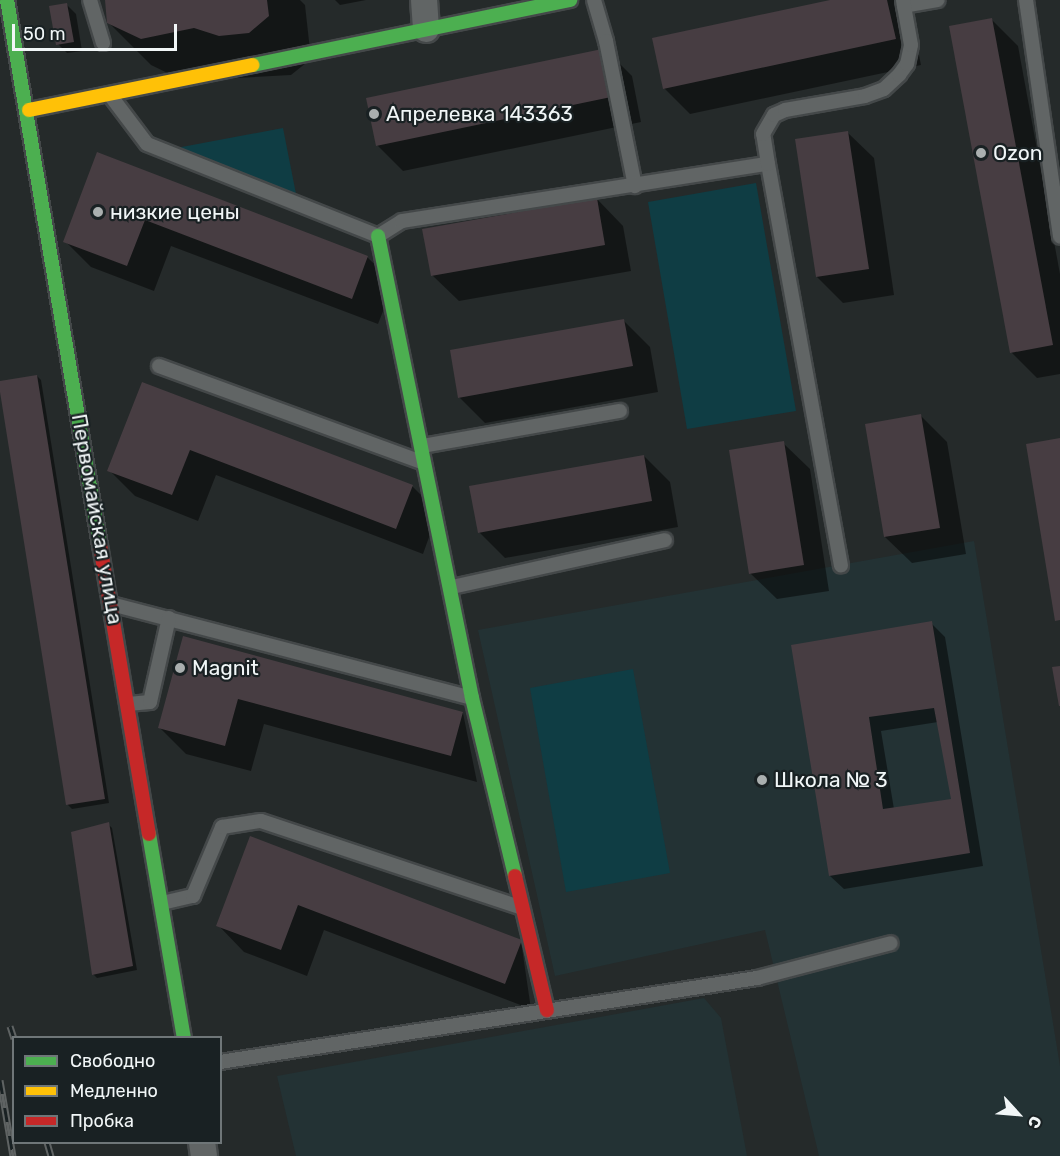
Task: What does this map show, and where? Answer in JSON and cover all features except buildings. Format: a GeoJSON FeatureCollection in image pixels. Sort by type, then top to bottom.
{"type":"FeatureCollection","features":[{"type":"Feature","properties":{"kind":"street","name":"Первомайская улица"},"geometry":{"type":"LineString","coordinates":[[7,0],[28,110],[184,1036]]}},
{"type":"Feature","properties":{"kind":"street"},"geometry":{"type":"LineString","coordinates":[[424,0],[426,29]]}},
{"type":"Feature","properties":{"kind":"street"},"geometry":{"type":"LineString","coordinates":[[28,110],[570,0]]}},
{"type":"Feature","properties":{"kind":"street"},"geometry":{"type":"LineString","coordinates":[[378,236],[452,587],[472,698],[519,907],[547,1010]]}},
{"type":"Feature","properties":{"kind":"lane"},"geometry":{"type":"LineString","coordinates":[[90,0],[103,44]]}},
{"type":"Feature","properties":{"kind":"lane"},"geometry":{"type":"LineString","coordinates":[[594,0],[606,41],[635,186]]}},
{"type":"Feature","properties":{"kind":"lane"},"geometry":{"type":"LineString","coordinates":[[841,565],[763,134],[774,115],[785,110],[865,96],[884,89],[908,64],[911,45],[904,3],[937,0]]}},
{"type":"Feature","properties":{"kind":"lane"},"geometry":{"type":"LineString","coordinates":[[1026,0],[1060,237]]}},
{"type":"Feature","properties":{"kind":"lane"},"geometry":{"type":"LineString","coordinates":[[109,94],[147,144],[378,236],[402,221],[768,164]]}},
{"type":"Feature","properties":{"kind":"lane"},"geometry":{"type":"LineString","coordinates":[[159,366],[426,464]]}},
{"type":"Feature","properties":{"kind":"lane"},"geometry":{"type":"LineString","coordinates":[[423,446],[620,411]]}},
{"type":"Feature","properties":{"kind":"lane"},"geometry":{"type":"LineString","coordinates":[[452,587],[665,540]]}},
{"type":"Feature","properties":{"kind":"lane"},"geometry":{"type":"LineString","coordinates":[[111,604],[472,698]]}},
{"type":"Feature","properties":{"kind":"lane"},"geometry":{"type":"LineString","coordinates":[[128,704],[150,702],[169,618]]}},
{"type":"Feature","properties":{"kind":"lane"},"geometry":{"type":"LineString","coordinates":[[162,903],[193,896],[222,827],[261,821],[519,907]]}},
{"type":"Feature","properties":{"kind":"lane"},"geometry":{"type":"LineString","coordinates":[[222,1062],[757,978],[891,943]]}},
{"type":"Feature","properties":{"kind":"shaded area"},"geometry":{"type":"Polygon","coordinates":[[[283,128],[297,199],[171,149],[283,128]]]}},
{"type":"Feature","properties":{"kind":"shaded area"},"geometry":{"type":"Polygon","coordinates":[[[756,183],[796,411],[687,429],[648,202],[756,183]]]}},
{"type":"Feature","properties":{"kind":"shaded area","name":"Школа № 3"},"geometry":{"type":"Polygon","coordinates":[[[974,541],[1060,1066],[1060,1156],[819,1156],[765,930],[555,976],[478,630],[974,541]]]}},
{"type":"Feature","properties":{"kind":"shaded area"},"geometry":{"type":"Polygon","coordinates":[[[633,669],[670,873],[566,892],[530,688],[633,669]]]}},
{"type":"Feature","properties":{"kind":"shaded area"},"geometry":{"type":"Polygon","coordinates":[[[704,998],[721,1018],[747,1156],[296,1156],[277,1076],[704,998]]]}},
{"type":"Feature","properties":{"kind":"railway"},"geometry":{"type":"LineString","coordinates":[[10,1026],[13,1036]]}},
{"type":"Feature","properties":{"kind":"railway"},"geometry":{"type":"LineString","coordinates":[[0,1080],[13,1156]]}},
{"type":"Feature","properties":{"kind":"railway"},"geometry":{"type":"LineString","coordinates":[[48,1144],[51,1156]]}},
{"type":"Feature","properties":{"kind":"traffic: fast"},"geometry":{"type":"LineString","coordinates":[[7,0],[100,545]]}},
{"type":"Feature","properties":{"kind":"traffic: fast"},"geometry":{"type":"LineString","coordinates":[[253,65],[570,0]]}},
{"type":"Feature","properties":{"kind":"traffic: fast"},"geometry":{"type":"LineString","coordinates":[[378,236],[472,698],[515,876]]}},
{"type":"Feature","properties":{"kind":"traffic: fast"},"geometry":{"type":"LineString","coordinates":[[149,834],[184,1036]]}},
{"type":"Feature","properties":{"kind":"traffic: slow"},"geometry":{"type":"LineString","coordinates":[[29,110],[253,65]]}},
{"type":"Feature","properties":{"kind":"traffic: jam"},"geometry":{"type":"LineString","coordinates":[[100,545],[149,834]]}},
{"type":"Feature","properties":{"kind":"traffic: jam"},"geometry":{"type":"LineString","coordinates":[[515,876],[547,1010]]}},
{"type":"Feature","properties":{"kind":"place","name":"Апрелевка 143363"},"geometry":{"type":"Point","coordinates":[374,114]}},
{"type":"Feature","properties":{"kind":"place","name":"Ozon"},"geometry":{"type":"Point","coordinates":[981,153]}},
{"type":"Feature","properties":{"kind":"place","name":"низкие цены"},"geometry":{"type":"Point","coordinates":[98,212]}},
{"type":"Feature","properties":{"kind":"place","name":"Magnit"},"geometry":{"type":"Point","coordinates":[180,668]}},
{"type":"Feature","properties":{"kind":"place","name":"Школа № 3"},"geometry":{"type":"Point","coordinates":[762,780]}}]}
